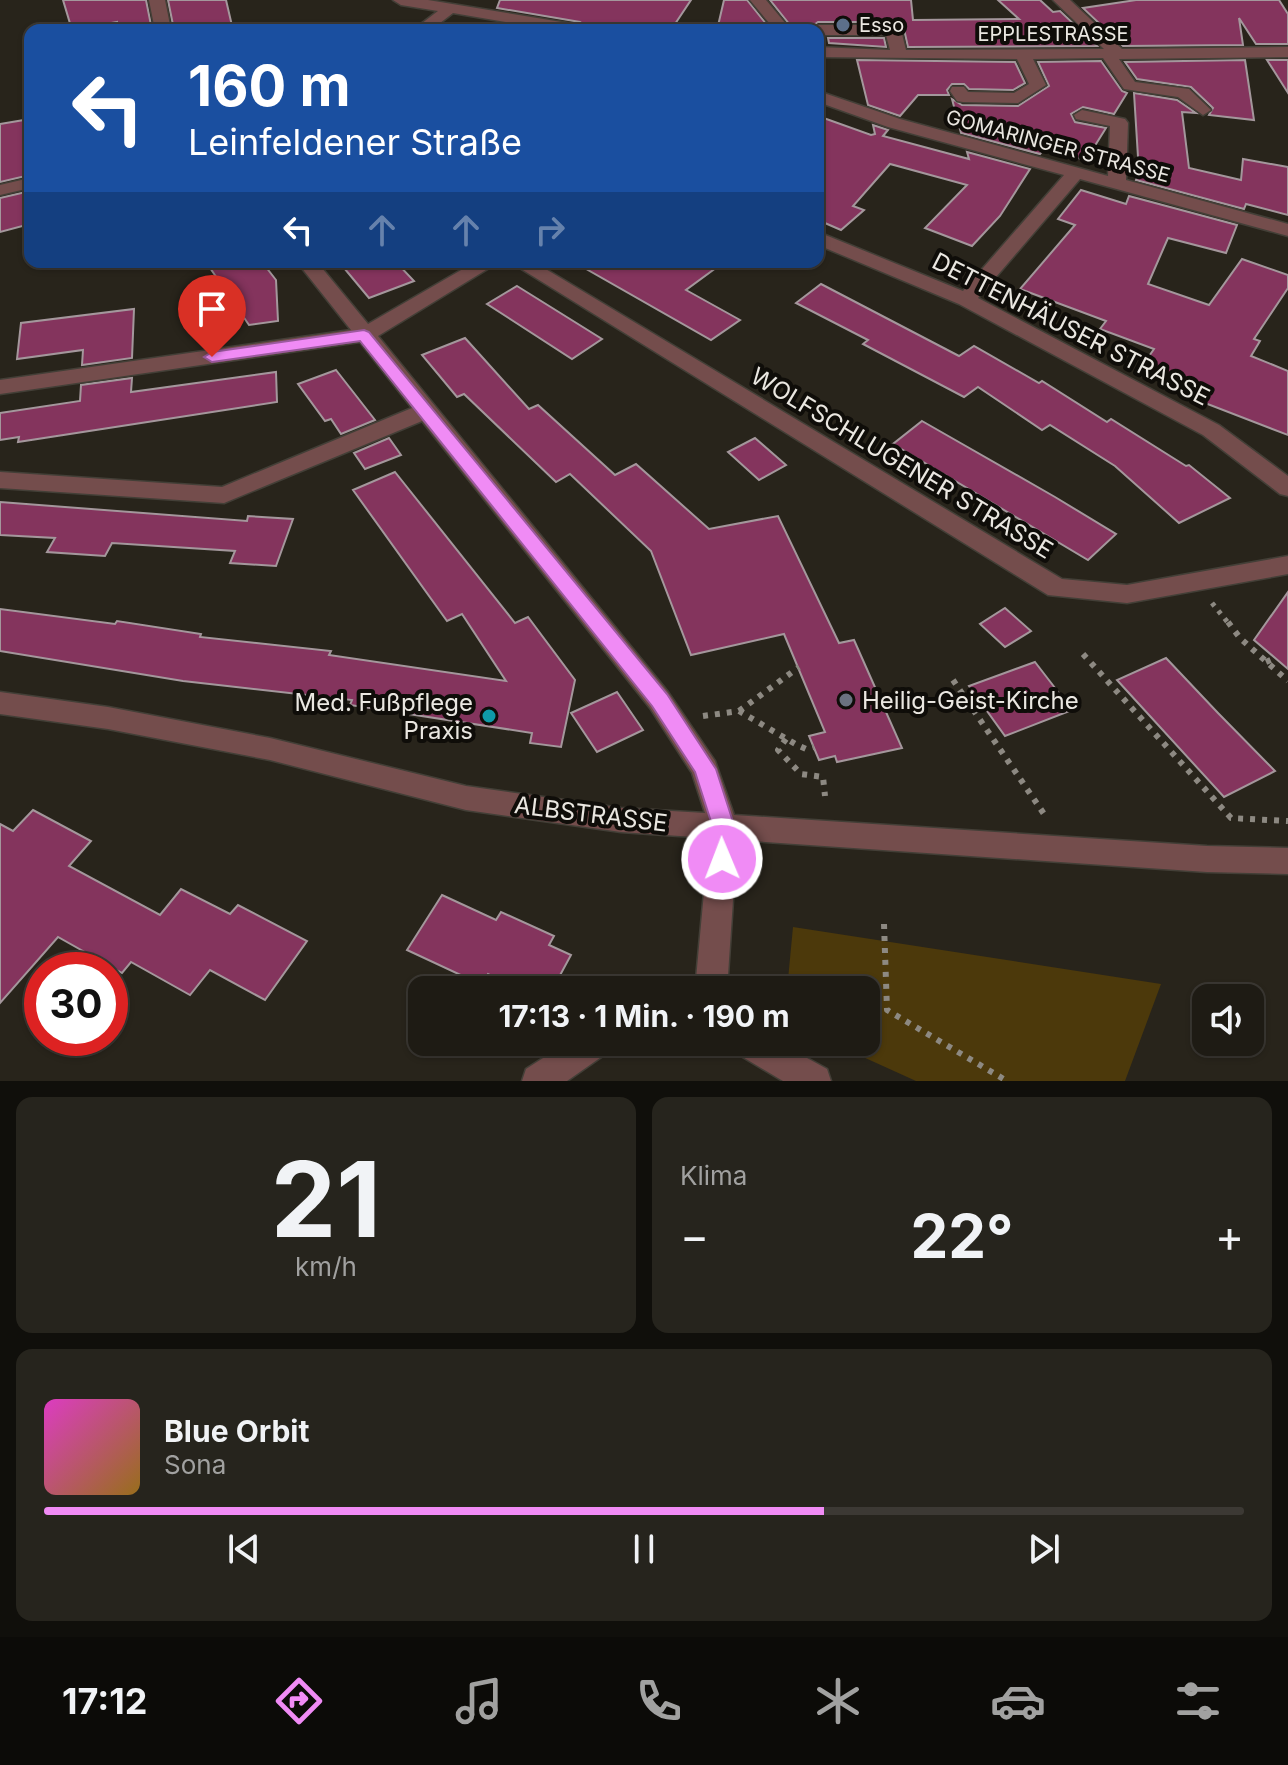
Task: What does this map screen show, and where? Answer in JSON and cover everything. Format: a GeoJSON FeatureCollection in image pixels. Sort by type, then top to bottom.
{"type":"FeatureCollection","features":[{"type":"Feature","properties":{"kind":"street"},"geometry":{"type":"LineString","coordinates":[[157,0],[162,24]]}},
{"type":"Feature","properties":{"kind":"street"},"geometry":{"type":"LineString","coordinates":[[401,0],[547,24]]}},
{"type":"Feature","properties":{"kind":"street"},"geometry":{"type":"LineString","coordinates":[[758,0],[778,24]]}},
{"type":"Feature","properties":{"kind":"street"},"geometry":{"type":"LineString","coordinates":[[1061,0],[1113,54],[1130,86],[1183,93],[1203,110]]}},
{"type":"Feature","properties":{"kind":"street"},"geometry":{"type":"LineString","coordinates":[[425,24],[439,4]]}},
{"type":"Feature","properties":{"kind":"street"},"geometry":{"type":"LineString","coordinates":[[824,30],[893,30],[899,55]]}},
{"type":"Feature","properties":{"kind":"street","name":"EPPLESTRASSE"},"geometry":{"type":"LineString","coordinates":[[824,52],[1023,55],[1288,52]]}},
{"type":"Feature","properties":{"kind":"street"},"geometry":{"type":"LineString","coordinates":[[958,91],[963,97],[1018,98],[1038,85],[1023,55]]}},
{"type":"Feature","properties":{"kind":"street","name":"GOMARINGER STRASSE"},"geometry":{"type":"LineString","coordinates":[[824,98],[894,123],[1074,175],[1288,230]]}},
{"type":"Feature","properties":{"kind":"street"},"geometry":{"type":"LineString","coordinates":[[1082,115],[1119,123],[1117,186]]}},
{"type":"Feature","properties":{"kind":"street"},"geometry":{"type":"LineString","coordinates":[[966,300],[1074,175]]}},
{"type":"Feature","properties":{"kind":"street"},"geometry":{"type":"LineString","coordinates":[[0,190],[24,184]]}},
{"type":"Feature","properties":{"kind":"street","name":"DETTENHÄUSER STRASSE"},"geometry":{"type":"LineString","coordinates":[[824,241],[966,300],[1211,430],[1288,488]]}},
{"type":"Feature","properties":{"kind":"street"},"geometry":{"type":"LineString","coordinates":[[312,268],[659,700],[705,769],[724,828],[712,976]]}},
{"type":"Feature","properties":{"kind":"street"},"geometry":{"type":"LineString","coordinates":[[0,387],[364,335],[479,268]]}},
{"type":"Feature","properties":{"kind":"street","name":"WOLFSCHLUGENER STRASSE"},"geometry":{"type":"LineString","coordinates":[[530,268],[1057,588],[1127,594],[1288,565]]}},
{"type":"Feature","properties":{"kind":"street"},"geometry":{"type":"LineString","coordinates":[[0,480],[224,495],[425,411]]}},
{"type":"Feature","properties":{"kind":"street","name":"ALBSTRASSE"},"geometry":{"type":"LineString","coordinates":[[0,703],[108,718],[270,749],[466,798],[621,820],[1207,859],[1288,861]]}},
{"type":"Feature","properties":{"kind":"street"},"geometry":{"type":"LineString","coordinates":[[538,1081],[575,1056]]}},
{"type":"Feature","properties":{"kind":"street"},"geometry":{"type":"LineString","coordinates":[[771,1056],[815,1081]]}},
{"type":"Feature","properties":{"kind":"path"},"geometry":{"type":"LineString","coordinates":[[1196,583],[1240,638],[1288,681]]}},
{"type":"Feature","properties":{"kind":"path"},"geometry":{"type":"LineString","coordinates":[[1083,654],[1231,818],[1288,821]]}},
{"type":"Feature","properties":{"kind":"path"},"geometry":{"type":"LineString","coordinates":[[1266,662],[1275,658]]}},
{"type":"Feature","properties":{"kind":"path"},"geometry":{"type":"LineString","coordinates":[[702,716],[739,711],[799,667]]}},
{"type":"Feature","properties":{"kind":"path"},"geometry":{"type":"LineString","coordinates":[[953,680],[1044,814]]}},
{"type":"Feature","properties":{"kind":"path"},"geometry":{"type":"LineString","coordinates":[[739,711],[806,749],[814,747]]}},
{"type":"Feature","properties":{"kind":"path"},"geometry":{"type":"LineString","coordinates":[[786,739],[778,750],[801,774],[823,777],[825,796]]}},
{"type":"Feature","properties":{"kind":"path"},"geometry":{"type":"LineString","coordinates":[[884,924],[887,1010],[1007,1081]]}},
{"type":"Feature","properties":{"kind":"shaded area"},"geometry":{"type":"Polygon","coordinates":[[[793,927],[1161,984],[1125,1081],[916,1081],[861,1056],[880,1056],[880,976],[788,976],[793,927]]]}},
{"type":"Feature","properties":{"kind":"building"},"geometry":{"type":"Polygon","coordinates":[[[63,0],[146,0],[151,24],[117,22],[70,24],[63,0]]]}},
{"type":"Feature","properties":{"kind":"building"},"geometry":{"type":"Polygon","coordinates":[[[168,0],[226,0],[232,24],[173,24],[168,0]]]}},
{"type":"Feature","properties":{"kind":"building"},"geometry":{"type":"Polygon","coordinates":[[[500,0],[691,0],[675,24],[583,24],[497,8],[500,0]]]}},
{"type":"Feature","properties":{"kind":"building"},"geometry":{"type":"Polygon","coordinates":[[[724,0],[747,0],[766,24],[718,24],[724,0]]]}},
{"type":"Feature","properties":{"kind":"building"},"geometry":{"type":"Polygon","coordinates":[[[770,0],[911,0],[913,20],[1019,19],[998,0],[1040,0],[1053,12],[1060,11],[1097,46],[908,47],[904,29],[893,22],[789,24],[770,0]]]}},
{"type":"Feature","properties":{"kind":"building"},"geometry":{"type":"Polygon","coordinates":[[[1136,0],[1279,0],[1288,14],[1288,44],[1256,44],[1239,18],[1243,45],[1123,46],[1083,8],[1136,0]]]}},
{"type":"Feature","properties":{"kind":"building"},"geometry":{"type":"Polygon","coordinates":[[[828,38],[884,38],[886,47],[829,43],[828,38]]]}},
{"type":"Feature","properties":{"kind":"building"},"geometry":{"type":"Polygon","coordinates":[[[857,60],[1015,62],[1025,83],[1013,90],[969,89],[964,84],[952,84],[947,90],[949,95],[918,95],[900,116],[868,105],[857,60]]]}},
{"type":"Feature","properties":{"kind":"building"},"geometry":{"type":"Polygon","coordinates":[[[1245,60],[1254,120],[1209,115],[1213,108],[1191,87],[1137,79],[1125,62],[1245,60]]]}},
{"type":"Feature","properties":{"kind":"building"},"geometry":{"type":"Polygon","coordinates":[[[1267,60],[1288,60],[1288,93],[1267,60]]]}},
{"type":"Feature","properties":{"kind":"building"},"geometry":{"type":"Polygon","coordinates":[[[1101,61],[1122,91],[1127,93],[1114,114],[1083,107],[1071,114],[1075,122],[1106,128],[1086,160],[1044,149],[1040,154],[961,133],[952,99],[962,105],[1018,106],[1049,86],[1038,62],[1101,61]]]}},
{"type":"Feature","properties":{"kind":"building"},"geometry":{"type":"Polygon","coordinates":[[[1134,93],[1177,100],[1196,113],[1182,112],[1189,168],[1241,180],[1243,159],[1288,167],[1288,215],[1246,204],[1244,209],[1136,180],[1139,173],[1134,93]]]}},
{"type":"Feature","properties":{"kind":"building"},"geometry":{"type":"Polygon","coordinates":[[[824,118],[871,135],[875,134],[873,125],[888,130],[883,136],[969,159],[967,152],[1030,169],[1000,216],[972,246],[925,228],[967,185],[890,164],[853,206],[864,210],[841,230],[824,223],[824,118]]]}},
{"type":"Feature","properties":{"kind":"building"},"geometry":{"type":"Polygon","coordinates":[[[24,120],[24,176],[0,182],[0,124],[24,120]]]}},
{"type":"Feature","properties":{"kind":"building"},"geometry":{"type":"Polygon","coordinates":[[[1081,190],[1126,204],[1129,196],[1237,225],[1226,253],[1168,238],[1148,284],[1209,305],[1242,259],[1288,275],[1288,288],[1254,339],[1260,341],[1251,356],[1288,371],[1288,435],[1179,393],[1184,385],[1140,369],[1154,349],[1100,329],[1106,321],[1020,289],[1075,225],[1058,219],[1081,190]]]}},
{"type":"Feature","properties":{"kind":"building"},"geometry":{"type":"Polygon","coordinates":[[[24,192],[24,226],[0,232],[0,198],[24,192]]]}},
{"type":"Feature","properties":{"kind":"building"},"geometry":{"type":"Polygon","coordinates":[[[210,268],[267,268],[276,280],[278,321],[249,325],[210,268]]]}},
{"type":"Feature","properties":{"kind":"building"},"geometry":{"type":"Polygon","coordinates":[[[344,268],[402,268],[414,281],[369,298],[344,268]]]}},
{"type":"Feature","properties":{"kind":"building"},"geometry":{"type":"Polygon","coordinates":[[[585,268],[716,268],[686,290],[740,320],[711,340],[585,268]]]}},
{"type":"Feature","properties":{"kind":"building"},"geometry":{"type":"Polygon","coordinates":[[[821,284],[959,356],[974,346],[1039,383],[1042,381],[1107,422],[1111,419],[1189,465],[1230,498],[1179,523],[1115,466],[1050,425],[1042,430],[978,387],[964,397],[863,344],[868,340],[796,303],[821,284]]]}},
{"type":"Feature","properties":{"kind":"building"},"geometry":{"type":"Polygon","coordinates":[[[517,286],[602,339],[572,359],[487,304],[517,286]]]}},
{"type":"Feature","properties":{"kind":"building"},"geometry":{"type":"Polygon","coordinates":[[[134,309],[132,358],[82,365],[83,350],[17,359],[21,323],[134,309]]]}},
{"type":"Feature","properties":{"kind":"building"},"geometry":{"type":"Polygon","coordinates":[[[465,338],[529,409],[538,405],[615,475],[636,464],[709,529],[778,516],[839,643],[854,640],[902,748],[837,762],[835,756],[819,760],[809,736],[825,732],[784,634],[691,655],[651,551],[570,474],[556,482],[464,394],[457,397],[422,355],[465,338]]]}},
{"type":"Feature","properties":{"kind":"building"},"geometry":{"type":"Polygon","coordinates":[[[336,370],[375,420],[341,434],[331,419],[325,421],[298,384],[336,370]]]}},
{"type":"Feature","properties":{"kind":"building"},"geometry":{"type":"Polygon","coordinates":[[[276,372],[277,402],[18,442],[19,437],[0,440],[0,413],[80,401],[81,385],[132,378],[131,392],[276,372]]]}},
{"type":"Feature","properties":{"kind":"building"},"geometry":{"type":"Polygon","coordinates":[[[922,421],[1116,534],[1088,560],[893,444],[922,421]]]}},
{"type":"Feature","properties":{"kind":"building"},"geometry":{"type":"Polygon","coordinates":[[[389,438],[401,455],[365,469],[354,453],[389,438]]]}},
{"type":"Feature","properties":{"kind":"building"},"geometry":{"type":"Polygon","coordinates":[[[755,438],[786,465],[759,480],[728,452],[755,438]]]}},
{"type":"Feature","properties":{"kind":"building"},"geometry":{"type":"Polygon","coordinates":[[[395,472],[515,623],[528,617],[575,680],[561,747],[530,743],[532,733],[350,705],[352,700],[183,681],[0,651],[0,609],[115,624],[117,621],[201,634],[200,637],[331,651],[329,655],[506,681],[462,614],[447,621],[353,490],[395,472]]]}},
{"type":"Feature","properties":{"kind":"building"},"geometry":{"type":"Polygon","coordinates":[[[0,502],[247,521],[248,516],[293,519],[276,566],[230,563],[235,551],[112,543],[105,556],[47,552],[55,538],[0,535],[0,502]]]}},
{"type":"Feature","properties":{"kind":"building"},"geometry":{"type":"Polygon","coordinates":[[[1288,592],[1288,669],[1254,640],[1288,592]]]}},
{"type":"Feature","properties":{"kind":"building"},"geometry":{"type":"Polygon","coordinates":[[[1005,608],[1031,631],[1005,647],[980,624],[1005,608]]]}},
{"type":"Feature","properties":{"kind":"building"},"geometry":{"type":"Polygon","coordinates":[[[1166,658],[1275,771],[1224,797],[1117,680],[1166,658]]]}},
{"type":"Feature","properties":{"kind":"building"},"geometry":{"type":"Polygon","coordinates":[[[1035,662],[1072,710],[1005,736],[969,686],[1035,662]]]}},
{"type":"Feature","properties":{"kind":"building"},"geometry":{"type":"Polygon","coordinates":[[[617,692],[643,730],[597,752],[571,713],[617,692]]]}},
{"type":"Feature","properties":{"kind":"building"},"geometry":{"type":"Polygon","coordinates":[[[33,810],[91,841],[69,866],[160,915],[181,889],[230,914],[238,905],[307,941],[265,1000],[210,970],[190,995],[131,962],[128,966],[128,952],[85,952],[58,937],[45,952],[24,952],[24,976],[0,1003],[0,824],[13,831],[33,810]]]}},
{"type":"Feature","properties":{"kind":"building"},"geometry":{"type":"Polygon","coordinates":[[[442,895],[496,920],[501,912],[554,936],[549,945],[571,955],[560,976],[463,976],[407,950],[442,895]]]}},
{"type":"Feature","properties":{"kind":"place","name":"Esso"},"geometry":{"type":"Point","coordinates":[843,25]}},
{"type":"Feature","properties":{"kind":"place","name":"Heilig-Geist-Kirche"},"geometry":{"type":"Point","coordinates":[846,700]}},
{"type":"Feature","properties":{"kind":"place","name":"Med. Fußpflege Praxis"},"geometry":{"type":"Point","coordinates":[489,716]}},
{"type":"Feature","properties":{"kind":"route"},"geometry":{"type":"LineString","coordinates":[[212,357],[364,335],[659,700],[705,769],[724,828],[722,859]]}}]}
